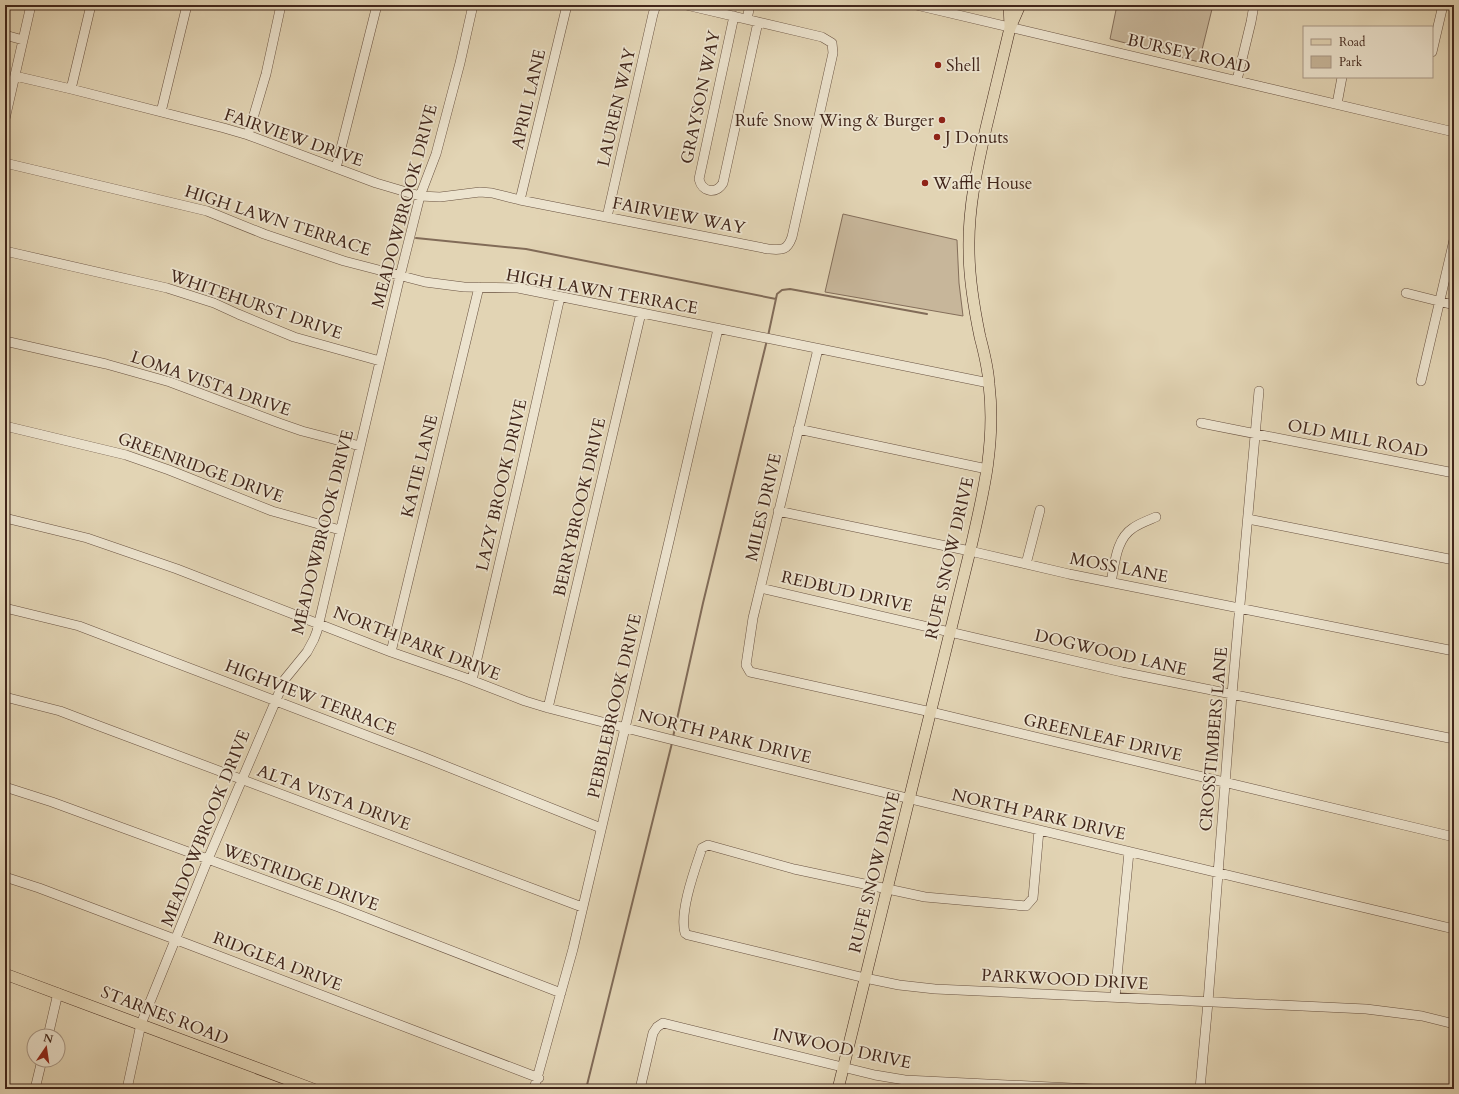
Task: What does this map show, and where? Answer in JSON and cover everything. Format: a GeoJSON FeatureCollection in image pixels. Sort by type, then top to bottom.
{"type":"FeatureCollection","features":[{"type":"Feature","properties":{"kind":"main road","name":"RUFE SNOW DRIVE"},"geometry":{"type":"LineString","coordinates":[[1009,5],[1010,28]]}},
{"type":"Feature","properties":{"kind":"main road","name":"RUFE SNOW DRIVE"},"geometry":{"type":"LineString","coordinates":[[838,1089],[970,551],[987,469],[992,432],[989,383],[970,272],[969,228],[975,174],[1010,28],[1020,5]]}},
{"type":"Feature","properties":{"kind":"main road","name":"STARNES ROAD"},"geometry":{"type":"LineString","coordinates":[[5,974],[313,1089]]}},
{"type":"Feature","properties":{"kind":"street"},"geometry":{"type":"LineString","coordinates":[[5,119],[31,5]]}},
{"type":"Feature","properties":{"kind":"street"},"geometry":{"type":"LineString","coordinates":[[71,89],[91,5]]}},
{"type":"Feature","properties":{"kind":"street"},"geometry":{"type":"LineString","coordinates":[[161,112],[187,5]]}},
{"type":"Feature","properties":{"kind":"street"},"geometry":{"type":"LineString","coordinates":[[248,135],[266,74],[281,5]]}},
{"type":"Feature","properties":{"kind":"street"},"geometry":{"type":"LineString","coordinates":[[336,168],[377,5]]}},
{"type":"Feature","properties":{"kind":"street","name":"MEADOWBROOK DRIVE"},"geometry":{"type":"LineString","coordinates":[[127,1089],[141,1024],[177,940],[208,859],[285,680],[307,652],[314,639],[420,196],[436,154],[460,63],[473,5]]}},
{"type":"Feature","properties":{"kind":"street","name":"APRIL LANE"},"geometry":{"type":"LineString","coordinates":[[520,200],[567,5]]}},
{"type":"Feature","properties":{"kind":"street","name":"LAUREN WAY"},"geometry":{"type":"LineString","coordinates":[[608,217],[653,14],[658,5]]}},
{"type":"Feature","properties":{"kind":"street"},"geometry":{"type":"LineString","coordinates":[[686,5],[758,22]]}},
{"type":"Feature","properties":{"kind":"street"},"geometry":{"type":"LineString","coordinates":[[747,20],[750,5]]}},
{"type":"Feature","properties":{"kind":"street","name":"BURSEY ROAD"},"geometry":{"type":"LineString","coordinates":[[916,5],[1454,132]]}},
{"type":"Feature","properties":{"kind":"street"},"geometry":{"type":"LineString","coordinates":[[1237,80],[1254,5]]}},
{"type":"Feature","properties":{"kind":"street"},"geometry":{"type":"LineString","coordinates":[[1433,48],[1443,5]]}},
{"type":"Feature","properties":{"kind":"street","name":"GRAYSON WAY"},"geometry":{"type":"LineString","coordinates":[[734,16],[699,179],[702,186],[710,190],[720,188],[723,183],[758,22]]}},
{"type":"Feature","properties":{"kind":"street","name":"FAIRVIEW WAY"},"geometry":{"type":"LineString","coordinates":[[565,209],[768,249],[782,250],[786,248],[790,244],[792,237],[806,176],[833,53],[832,43],[822,37],[758,22]]}},
{"type":"Feature","properties":{"kind":"street"},"geometry":{"type":"LineString","coordinates":[[5,35],[23,40]]}},
{"type":"Feature","properties":{"kind":"street","name":"FAIRVIEW DRIVE"},"geometry":{"type":"LineString","coordinates":[[15,76],[248,135],[376,183],[420,196],[440,197],[480,192],[492,193],[565,209]]}},
{"type":"Feature","properties":{"kind":"street"},"geometry":{"type":"LineString","coordinates":[[1337,104],[1342,78]]}},
{"type":"Feature","properties":{"kind":"street","name":"HIGH LAWN TERRACE"},"geometry":{"type":"LineString","coordinates":[[5,163],[207,211],[264,234],[344,261],[425,282],[464,287],[518,288],[989,383]]}},
{"type":"Feature","properties":{"kind":"street"},"geometry":{"type":"LineString","coordinates":[[1421,381],[1454,240]]}},
{"type":"Feature","properties":{"kind":"street","name":"WHITEHURST DRIVE"},"geometry":{"type":"LineString","coordinates":[[5,251],[166,288],[214,303],[294,336],[380,361]]}},
{"type":"Feature","properties":{"kind":"street","name":"KATIE LANE"},"geometry":{"type":"LineString","coordinates":[[391,652],[479,287]]}},
{"type":"Feature","properties":{"kind":"street"},"geometry":{"type":"LineString","coordinates":[[1406,293],[1454,304]]}},
{"type":"Feature","properties":{"kind":"street","name":"LAZY BROOK DRIVE"},"geometry":{"type":"LineString","coordinates":[[472,680],[560,297]]}},
{"type":"Feature","properties":{"kind":"street","name":"BERRYBROOK DRIVE"},"geometry":{"type":"LineString","coordinates":[[548,708],[641,313]]}},
{"type":"Feature","properties":{"kind":"street","name":"PEBBLEBROOK DRIVE"},"geometry":{"type":"LineString","coordinates":[[534,1089],[539,1078],[561,994],[718,329]]}},
{"type":"Feature","properties":{"kind":"street","name":"LOMA VISTA DRIVE"},"geometry":{"type":"LineString","coordinates":[[5,341],[106,364],[170,382],[302,431],[360,446]]}},
{"type":"Feature","properties":{"kind":"street","name":"MILES DRIVE"},"geometry":{"type":"LineString","coordinates":[[750,672],[746,665],[753,618],[818,349]]}},
{"type":"Feature","properties":{"kind":"street","name":"CROSSTIMBERS LANE"},"geometry":{"type":"LineString","coordinates":[[1200,1089],[1232,694],[1259,391]]}},
{"type":"Feature","properties":{"kind":"street","name":"OLD MILL ROAD"},"geometry":{"type":"LineString","coordinates":[[1201,423],[1454,473]]}},
{"type":"Feature","properties":{"kind":"street","name":"GREENRIDGE DRIVE"},"geometry":{"type":"LineString","coordinates":[[5,426],[126,456],[169,470],[272,511],[340,530]]}},
{"type":"Feature","properties":{"kind":"street"},"geometry":{"type":"LineString","coordinates":[[798,429],[987,469]]}},
{"type":"Feature","properties":{"kind":"street"},"geometry":{"type":"LineString","coordinates":[[1026,564],[1040,510]]}},
{"type":"Feature","properties":{"kind":"street","name":"MOSS LANE"},"geometry":{"type":"LineString","coordinates":[[778,511],[1111,582],[1454,651]]}},
{"type":"Feature","properties":{"kind":"street"},"geometry":{"type":"LineString","coordinates":[[1111,582],[1117,550],[1121,541],[1133,528],[1156,517]]}},
{"type":"Feature","properties":{"kind":"street","name":"NORTH PARK DRIVE"},"geometry":{"type":"LineString","coordinates":[[5,518],[87,538],[177,569],[391,652],[548,708],[909,799],[1454,929]]}},
{"type":"Feature","properties":{"kind":"street"},"geometry":{"type":"LineString","coordinates":[[1248,519],[1454,560]]}},
{"type":"Feature","properties":{"kind":"street","name":"REDBUD DRIVE"},"geometry":{"type":"LineString","coordinates":[[760,588],[950,631]]}},
{"type":"Feature","properties":{"kind":"street","name":"HIGHVIEW TERRACE"},"geometry":{"type":"LineString","coordinates":[[5,608],[79,626],[601,828]]}},
{"type":"Feature","properties":{"kind":"street","name":"DOGWOOD LANE"},"geometry":{"type":"LineString","coordinates":[[950,631],[1122,672],[1454,739]]}},
{"type":"Feature","properties":{"kind":"street","name":"GREENLEAF DRIVE"},"geometry":{"type":"LineString","coordinates":[[750,672],[931,712],[1454,836]]}},
{"type":"Feature","properties":{"kind":"street","name":"ALTA VISTA DRIVE"},"geometry":{"type":"LineString","coordinates":[[5,697],[60,711],[582,907]]}},
{"type":"Feature","properties":{"kind":"street","name":"WESTRIDGE DRIVE"},"geometry":{"type":"LineString","coordinates":[[5,787],[59,804],[336,906],[561,994]]}},
{"type":"Feature","properties":{"kind":"street"},"geometry":{"type":"LineString","coordinates":[[887,889],[925,897],[1026,906],[1033,898],[1039,830]]}},
{"type":"Feature","properties":{"kind":"street","name":"PARKWOOD DRIVE"},"geometry":{"type":"LineString","coordinates":[[887,889],[794,869],[708,844],[702,848],[692,878],[684,914],[683,929],[684,933],[688,935],[865,978],[935,990],[1366,1009],[1422,1016],[1454,1024]]}},
{"type":"Feature","properties":{"kind":"street"},"geometry":{"type":"LineString","coordinates":[[1115,997],[1129,852]]}},
{"type":"Feature","properties":{"kind":"street","name":"RIDGLEA DRIVE"},"geometry":{"type":"LineString","coordinates":[[5,877],[39,888],[539,1078]]}},
{"type":"Feature","properties":{"kind":"street"},"geometry":{"type":"LineString","coordinates":[[50,1028],[58,993]]}},
{"type":"Feature","properties":{"kind":"street","name":"INWOOD DRIVE"},"geometry":{"type":"LineString","coordinates":[[640,1089],[653,1033],[659,1025],[663,1023],[844,1068],[905,1080],[1093,1089]]}},
{"type":"Feature","properties":{"kind":"street"},"geometry":{"type":"LineString","coordinates":[[35,1089],[40,1068]]}},
{"type":"Feature","properties":{"kind":"green space"},"geometry":{"type":"Polygon","coordinates":[[[1117,5],[1213,5],[1199,62],[1110,39],[1117,5]]]}},
{"type":"Feature","properties":{"kind":"green space"},"geometry":{"type":"Polygon","coordinates":[[[843,214],[957,240],[959,283],[963,316],[825,292],[843,214]]]}},
{"type":"Feature","properties":{"kind":"waterway"},"geometry":{"type":"LineString","coordinates":[[416,238],[526,249],[776,299]]}},
{"type":"Feature","properties":{"kind":"waterway"},"geometry":{"type":"LineString","coordinates":[[768,336],[777,294],[782,290],[790,289],[927,314]]}},
{"type":"Feature","properties":{"kind":"waterway"},"geometry":{"type":"LineString","coordinates":[[673,737],[703,603],[767,340]]}},
{"type":"Feature","properties":{"kind":"waterway"},"geometry":{"type":"LineString","coordinates":[[586,1089],[672,743]]}},
{"type":"Feature","properties":{"kind":"place","name":"Shell"},"geometry":{"type":"Point","coordinates":[938,65]}},
{"type":"Feature","properties":{"kind":"place","name":"Rufe Snow Wing & Burger"},"geometry":{"type":"Point","coordinates":[942,120]}},
{"type":"Feature","properties":{"kind":"place","name":"J Donuts"},"geometry":{"type":"Point","coordinates":[937,137]}},
{"type":"Feature","properties":{"kind":"place","name":"Waffle House"},"geometry":{"type":"Point","coordinates":[925,183]}}]}
